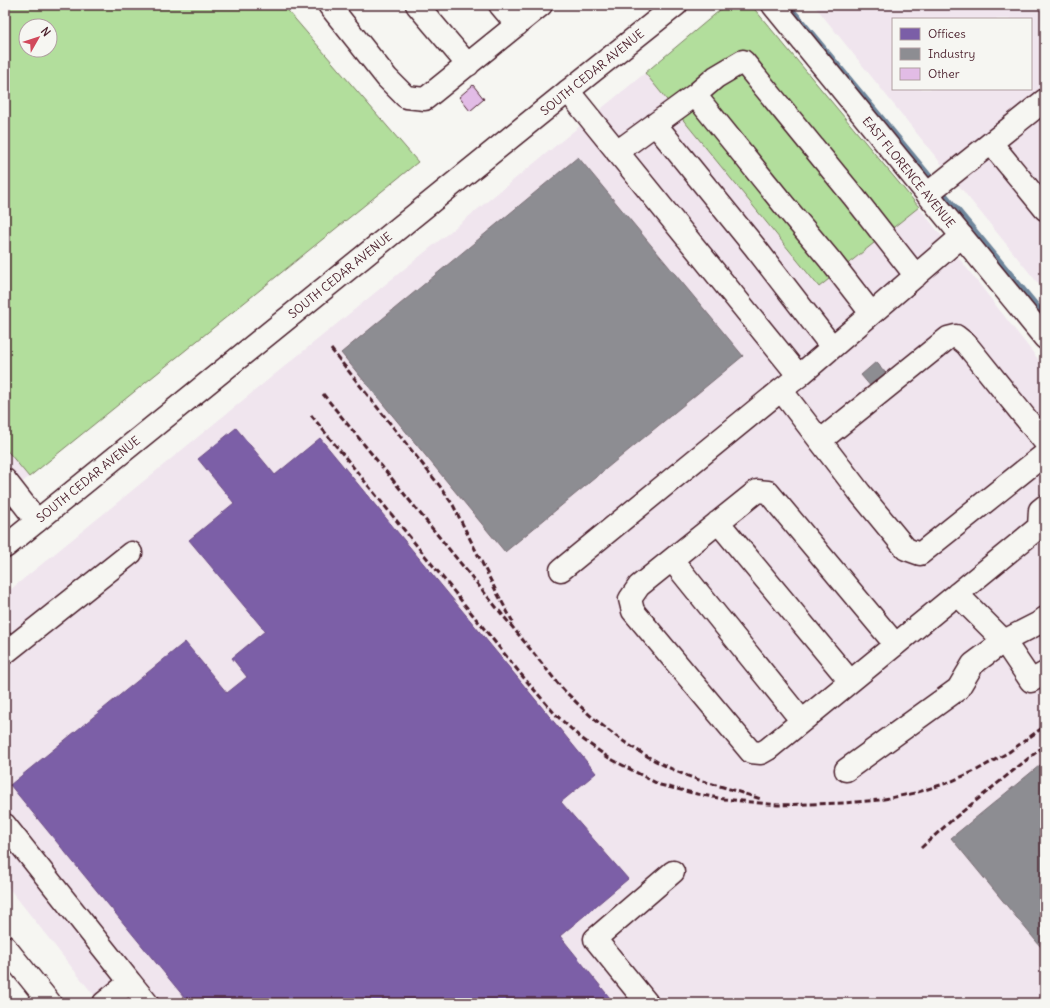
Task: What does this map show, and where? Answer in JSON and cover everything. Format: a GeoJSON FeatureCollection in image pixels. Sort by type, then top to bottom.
{"type":"FeatureCollection","features":[{"type":"Feature","properties":{"kind":"main road"},"geometry":{"type":"LineString","coordinates":[[329,5],[387,78],[406,98],[425,99],[541,5]]}},
{"type":"Feature","properties":{"kind":"main road"},"geometry":{"type":"LineString","coordinates":[[417,5],[468,65]]}},
{"type":"Feature","properties":{"kind":"main road"},"geometry":{"type":"LineString","coordinates":[[500,5],[517,25]]}},
{"type":"Feature","properties":{"kind":"main road","name":"SOUTH CEDAR AVENUE"},"geometry":{"type":"LineString","coordinates":[[5,547],[676,5]]}},
{"type":"Feature","properties":{"kind":"main road","name":"EAST FLORENCE AVENUE"},"geometry":{"type":"LineString","coordinates":[[773,5],[1045,338]]}},
{"type":"Feature","properties":{"kind":"main road"},"geometry":{"type":"LineString","coordinates":[[618,152],[695,95],[716,77],[744,61],[916,276]]}},
{"type":"Feature","properties":{"kind":"main road"},"geometry":{"type":"LineString","coordinates":[[568,91],[799,376]]}},
{"type":"Feature","properties":{"kind":"main road"},"geometry":{"type":"LineString","coordinates":[[695,95],[830,260],[871,313]]}},
{"type":"Feature","properties":{"kind":"main road"},"geometry":{"type":"LineString","coordinates":[[928,194],[1044,102]]}},
{"type":"Feature","properties":{"kind":"main road"},"geometry":{"type":"LineString","coordinates":[[655,124],[754,246],[832,347]]}},
{"type":"Feature","properties":{"kind":"main road"},"geometry":{"type":"LineString","coordinates":[[991,143],[1045,209]]}},
{"type":"Feature","properties":{"kind":"main road"},"geometry":{"type":"LineString","coordinates":[[561,570],[799,376],[962,236]]}},
{"type":"Feature","properties":{"kind":"main road"},"geometry":{"type":"LineString","coordinates":[[820,441],[948,338],[956,336],[966,344],[1045,442]]}},
{"type":"Feature","properties":{"kind":"main road"},"geometry":{"type":"LineString","coordinates":[[781,390],[860,493],[906,549],[920,554],[1045,454]]}},
{"type":"Feature","properties":{"kind":"main road"},"geometry":{"type":"LineString","coordinates":[[5,480],[37,521]]}},
{"type":"Feature","properties":{"kind":"main road"},"geometry":{"type":"LineString","coordinates":[[896,644],[768,492],[757,491],[639,586],[630,598],[633,611],[751,752],[761,753],[768,749],[957,594],[1042,527],[1040,510],[1045,506]]}},
{"type":"Feature","properties":{"kind":"main road"},"geometry":{"type":"LineString","coordinates":[[718,522],[850,681]]}},
{"type":"Feature","properties":{"kind":"main road"},"geometry":{"type":"LineString","coordinates":[[5,653],[131,553]]}},
{"type":"Feature","properties":{"kind":"main road"},"geometry":{"type":"LineString","coordinates":[[672,560],[802,721]]}},
{"type":"Feature","properties":{"kind":"main road"},"geometry":{"type":"LineString","coordinates":[[957,594],[1004,641],[1031,681],[1045,674]]}},
{"type":"Feature","properties":{"kind":"main road"},"geometry":{"type":"LineString","coordinates":[[846,770],[958,689],[973,664],[1004,641],[1039,623],[1045,618]]}},
{"type":"Feature","properties":{"kind":"main road"},"geometry":{"type":"LineString","coordinates":[[5,825],[147,1003]]}},
{"type":"Feature","properties":{"kind":"main road"},"geometry":{"type":"LineString","coordinates":[[647,1003],[595,939],[672,872]]}},
{"type":"Feature","properties":{"kind":"main road"},"geometry":{"type":"LineString","coordinates":[[5,947],[50,1003]]}},
{"type":"Feature","properties":{"kind":"main road"},"geometry":{"type":"LineString","coordinates":[[104,1003],[130,982]]}},
{"type":"Feature","properties":{"kind":"shaded area"},"geometry":{"type":"Polygon","coordinates":[[[814,5],[1045,5],[1045,292],[943,166],[814,5]]]}},
{"type":"Feature","properties":{"kind":"shaded area"},"geometry":{"type":"Polygon","coordinates":[[[645,73],[818,287],[919,207],[1045,368],[1045,1003],[100,1003],[5,883],[5,594],[645,73]]]}},
{"type":"Feature","properties":{"kind":"shaded area"},"geometry":{"type":"Polygon","coordinates":[[[5,448],[29,477],[5,496],[5,448]]]}},
{"type":"Feature","properties":{"kind":"green space"},"geometry":{"type":"Polygon","coordinates":[[[5,5],[283,5],[418,162],[29,477],[5,448],[5,5]]]}},
{"type":"Feature","properties":{"kind":"green space"},"geometry":{"type":"Polygon","coordinates":[[[726,5],[751,5],[919,207],[819,287],[645,73],[726,5]]]}},
{"type":"Feature","properties":{"kind":"building: Offices"},"geometry":{"type":"Polygon","coordinates":[[[236,428],[275,475],[320,438],[596,773],[561,802],[628,879],[560,936],[614,1003],[189,1003],[10,785],[185,642],[227,693],[247,677],[232,658],[265,631],[189,540],[234,503],[198,459],[236,428]]]}},
{"type":"Feature","properties":{"kind":"building: Industry"},"geometry":{"type":"Polygon","coordinates":[[[578,157],[743,356],[505,552],[341,353],[578,157]]]}},
{"type":"Feature","properties":{"kind":"building: Industry"},"geometry":{"type":"Polygon","coordinates":[[[876,362],[887,375],[872,388],[861,375],[876,362]]]}},
{"type":"Feature","properties":{"kind":"building: Industry"},"geometry":{"type":"Polygon","coordinates":[[[1045,761],[1045,952],[951,838],[1045,761]]]}},
{"type":"Feature","properties":{"kind":"building: Other"},"geometry":{"type":"Polygon","coordinates":[[[473,85],[484,99],[470,111],[459,97],[473,85]]]}},
{"type":"Feature","properties":{"kind":"waterway"},"geometry":{"type":"LineString","coordinates":[[788,5],[1045,316]]}},
{"type":"Feature","properties":{"kind":"railway"},"geometry":{"type":"LineString","coordinates":[[331,349],[439,485],[453,505],[514,624]]}},
{"type":"Feature","properties":{"kind":"railway"},"geometry":{"type":"LineString","coordinates":[[323,394],[556,681],[581,707],[619,738],[660,763],[692,778],[761,799]]}},
{"type":"Feature","properties":{"kind":"railway"},"geometry":{"type":"LineString","coordinates":[[311,415],[524,678],[555,714],[581,738],[609,758],[660,785],[724,799],[778,805],[844,803],[879,800],[915,793],[950,782],[977,770],[1009,752],[1045,726]]}},
{"type":"Feature","properties":{"kind":"railway"},"geometry":{"type":"LineString","coordinates":[[921,848],[952,820],[1045,745]]}}]}
